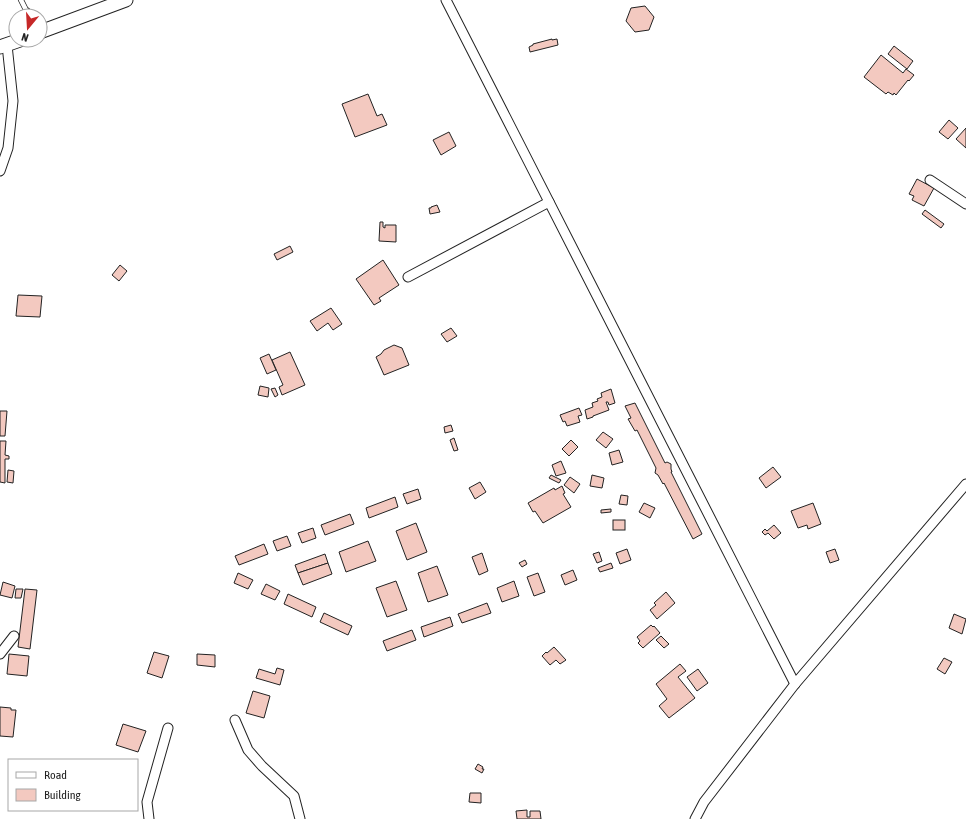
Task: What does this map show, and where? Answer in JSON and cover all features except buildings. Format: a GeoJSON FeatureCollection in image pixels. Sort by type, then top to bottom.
{"type":"FeatureCollection","features":[{"type":"Feature","properties":{"kind":"street"},"geometry":{"type":"LineString","coordinates":[[48,29],[126,0]]}},
{"type":"Feature","properties":{"kind":"street"},"geometry":{"type":"LineString","coordinates":[[446,0],[795,684]]}},
{"type":"Feature","properties":{"kind":"street"},"geometry":{"type":"LineString","coordinates":[[0,171],[8,148],[13,101],[3,46]]}},
{"type":"Feature","properties":{"kind":"street"},"geometry":{"type":"LineString","coordinates":[[930,180],[966,204]]}},
{"type":"Feature","properties":{"kind":"street"},"geometry":{"type":"LineString","coordinates":[[408,277],[549,202]]}},
{"type":"Feature","properties":{"kind":"street"},"geometry":{"type":"LineString","coordinates":[[695,819],[704,802],[795,684],[966,484]]}},
{"type":"Feature","properties":{"kind":"street"},"geometry":{"type":"LineString","coordinates":[[0,654],[14,636]]}},
{"type":"Feature","properties":{"kind":"street"},"geometry":{"type":"LineString","coordinates":[[235,720],[248,750],[262,766],[294,796],[300,819]]}},
{"type":"Feature","properties":{"kind":"street"},"geometry":{"type":"LineString","coordinates":[[149,819],[147,802],[168,728]]}}]}
